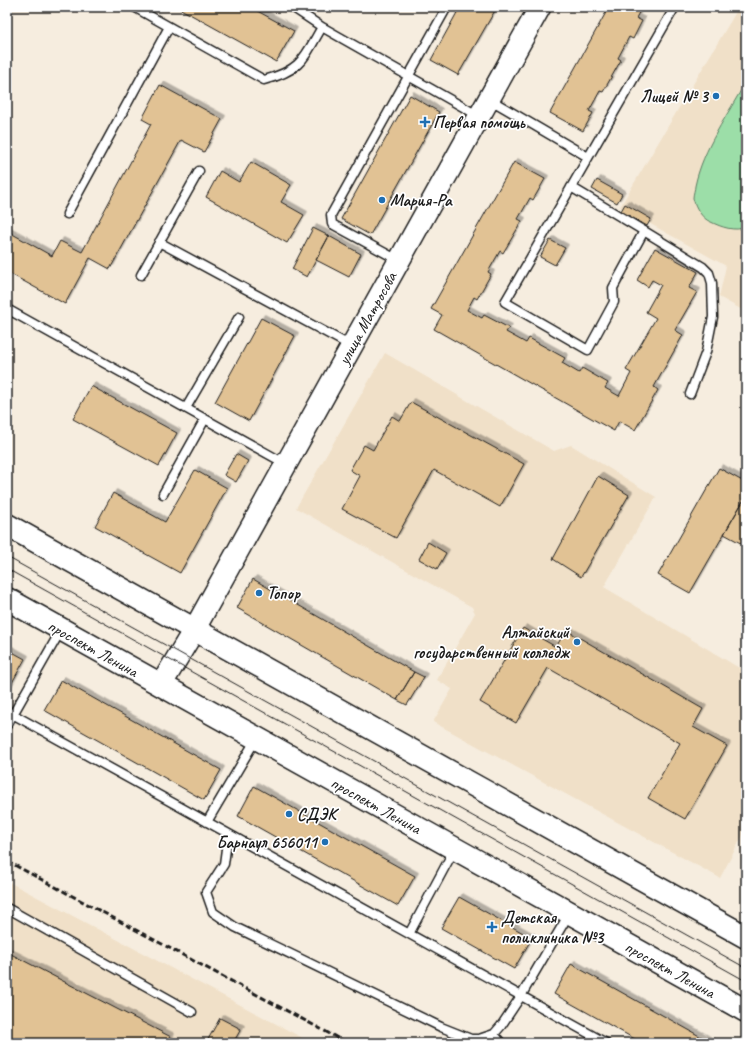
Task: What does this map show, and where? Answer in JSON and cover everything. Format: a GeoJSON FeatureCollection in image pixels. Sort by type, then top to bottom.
{"type":"FeatureCollection","features":[{"type":"Feature","properties":{"kind":"main road"},"geometry":{"type":"LineString","coordinates":[[7,525],[746,937]]}},
{"type":"Feature","properties":{"kind":"main road","name":"проспект Ленина"},"geometry":{"type":"LineString","coordinates":[[7,599],[746,1011]]}},
{"type":"Feature","properties":{"kind":"street","name":"улица Матросова"},"geometry":{"type":"LineString","coordinates":[[161,686],[194,630],[540,7]]}},
{"type":"Feature","properties":{"kind":"lane"},"geometry":{"type":"LineString","coordinates":[[134,7],[264,80],[280,76],[291,70],[303,60],[322,27]]}},
{"type":"Feature","properties":{"kind":"lane"},"geometry":{"type":"LineString","coordinates":[[292,7],[322,27],[409,76],[484,108],[588,157]]}},
{"type":"Feature","properties":{"kind":"lane"},"geometry":{"type":"LineString","coordinates":[[399,260],[332,224],[331,215],[447,7]]}},
{"type":"Feature","properties":{"kind":"lane"},"geometry":{"type":"LineString","coordinates":[[644,231],[613,288],[614,302],[588,350],[505,302],[675,7]]}},
{"type":"Feature","properties":{"kind":"lane"},"geometry":{"type":"LineString","coordinates":[[67,214],[169,26]]}},
{"type":"Feature","properties":{"kind":"lane"},"geometry":{"type":"LineString","coordinates":[[141,275],[199,171]]}},
{"type":"Feature","properties":{"kind":"lane"},"geometry":{"type":"LineString","coordinates":[[571,187],[703,267],[709,273],[712,283],[713,317],[706,352],[690,394]]}},
{"type":"Feature","properties":{"kind":"lane"},"geometry":{"type":"LineString","coordinates":[[159,242],[352,346]]}},
{"type":"Feature","properties":{"kind":"lane"},"geometry":{"type":"LineString","coordinates":[[7,309],[286,464]]}},
{"type":"Feature","properties":{"kind":"lane"},"geometry":{"type":"LineString","coordinates":[[186,408],[239,317]]}},
{"type":"Feature","properties":{"kind":"lane"},"geometry":{"type":"LineString","coordinates":[[163,494],[205,419]]}},
{"type":"Feature","properties":{"kind":"lane"},"geometry":{"type":"LineString","coordinates":[[7,725],[10,713],[61,630]]}},
{"type":"Feature","properties":{"kind":"lane"},"geometry":{"type":"LineString","coordinates":[[10,713],[606,1043]]}},
{"type":"Feature","properties":{"kind":"lane"},"geometry":{"type":"LineString","coordinates":[[207,822],[257,739]]}},
{"type":"Feature","properties":{"kind":"lane"},"geometry":{"type":"LineString","coordinates":[[228,834],[224,864],[206,892],[213,912],[235,927],[441,1027],[471,1039],[479,1039],[494,1034],[501,1026],[521,996],[570,913]]}},
{"type":"Feature","properties":{"kind":"lane"},"geometry":{"type":"LineString","coordinates":[[409,934],[455,849]]}},
{"type":"Feature","properties":{"kind":"lane"},"geometry":{"type":"LineString","coordinates":[[7,908],[192,1012]]}},
{"type":"Feature","properties":{"kind":"lane"},"geometry":{"type":"LineString","coordinates":[[494,1034],[501,1043]]}},
{"type":"Feature","properties":{"kind":"shaded area","name":"Лицей № 3"},"geometry":{"type":"Polygon","coordinates":[[[739,7],[746,7],[746,312],[719,297],[726,266],[620,207],[739,7]]]}},
{"type":"Feature","properties":{"kind":"shaded area","name":"Алтайский государственный колледж"},"geometry":{"type":"Polygon","coordinates":[[[385,353],[554,451],[571,445],[656,497],[604,587],[746,672],[746,829],[720,878],[433,722],[452,689],[437,680],[475,613],[472,607],[296,508],[385,353]]]}},
{"type":"Feature","properties":{"kind":"shaded area"},"geometry":{"type":"Polygon","coordinates":[[[7,881],[216,992],[312,1043],[7,1043],[7,881]]]}},
{"type":"Feature","properties":{"kind":"green space"},"geometry":{"type":"Polygon","coordinates":[[[746,81],[746,227],[733,229],[719,226],[705,218],[697,209],[693,196],[704,158],[746,81]]]}},
{"type":"Feature","properties":{"kind":"building"},"geometry":{"type":"Polygon","coordinates":[[[177,7],[250,7],[294,31],[276,62],[177,7]]]}},
{"type":"Feature","properties":{"kind":"building"},"geometry":{"type":"Polygon","coordinates":[[[460,7],[497,7],[458,75],[431,60],[460,7]]]}},
{"type":"Feature","properties":{"kind":"building"},"geometry":{"type":"Polygon","coordinates":[[[609,7],[642,7],[636,18],[642,21],[633,39],[629,37],[618,58],[621,60],[603,92],[600,91],[589,111],[593,113],[583,131],[550,113],[609,7]]]}},
{"type":"Feature","properties":{"kind":"building"},"geometry":{"type":"Polygon","coordinates":[[[160,85],[222,119],[204,152],[181,140],[110,269],[90,258],[65,304],[7,272],[7,231],[52,256],[60,241],[82,252],[151,124],[142,119],[160,85]]]}},
{"type":"Feature","properties":{"kind":"building"},"geometry":{"type":"Polygon","coordinates":[[[410,95],[439,112],[370,235],[341,219],[410,95]]]}},
{"type":"Feature","properties":{"kind":"building"},"geometry":{"type":"Polygon","coordinates":[[[251,162],[291,185],[281,202],[304,215],[287,243],[206,197],[220,171],[239,182],[251,162]]]}},
{"type":"Feature","properties":{"kind":"building"},"geometry":{"type":"Polygon","coordinates":[[[514,162],[545,179],[533,200],[530,198],[518,219],[522,221],[503,253],[500,251],[488,272],[491,274],[477,299],[474,297],[467,310],[482,318],[484,315],[509,328],[506,332],[526,343],[529,338],[565,358],[562,363],[579,373],[582,368],[608,383],[605,388],[619,396],[631,373],[626,370],[656,318],[646,312],[661,285],[652,280],[648,287],[637,280],[655,248],[698,272],[689,288],[697,292],[675,330],[683,335],[654,387],[658,390],[635,430],[619,421],[614,431],[434,329],[442,315],[431,309],[514,162]]]}},
{"type":"Feature","properties":{"kind":"building"},"geometry":{"type":"Polygon","coordinates":[[[597,180],[622,194],[617,203],[592,189],[597,180]]]}},
{"type":"Feature","properties":{"kind":"building"},"geometry":{"type":"Polygon","coordinates":[[[625,204],[651,219],[647,226],[621,211],[625,204]]]}},
{"type":"Feature","properties":{"kind":"building"},"geometry":{"type":"Polygon","coordinates":[[[313,228],[329,236],[307,277],[292,269],[313,228]]]}},
{"type":"Feature","properties":{"kind":"building"},"geometry":{"type":"Polygon","coordinates":[[[329,236],[361,254],[349,277],[316,260],[329,236]]]}},
{"type":"Feature","properties":{"kind":"building"},"geometry":{"type":"Polygon","coordinates":[[[550,240],[565,248],[555,265],[540,257],[550,240]]]}},
{"type":"Feature","properties":{"kind":"building"},"geometry":{"type":"Polygon","coordinates":[[[261,318],[295,336],[249,421],[215,402],[261,318]]]}},
{"type":"Feature","properties":{"kind":"building"},"geometry":{"type":"Polygon","coordinates":[[[91,386],[177,433],[159,466],[73,419],[91,386]]]}},
{"type":"Feature","properties":{"kind":"building"},"geometry":{"type":"Polygon","coordinates":[[[411,402],[524,464],[500,507],[434,470],[396,538],[342,509],[360,476],[350,470],[364,445],[373,450],[392,416],[400,421],[411,402]]]}},
{"type":"Feature","properties":{"kind":"building"},"geometry":{"type":"Polygon","coordinates":[[[236,454],[248,461],[236,482],[224,475],[236,454]]]}},
{"type":"Feature","properties":{"kind":"building"},"geometry":{"type":"Polygon","coordinates":[[[719,468],[746,483],[746,496],[690,593],[658,575],[719,468]]]}},
{"type":"Feature","properties":{"kind":"building"},"geometry":{"type":"Polygon","coordinates":[[[195,470],[227,488],[180,573],[95,526],[113,493],[165,522],[195,470]]]}},
{"type":"Feature","properties":{"kind":"building"},"geometry":{"type":"Polygon","coordinates":[[[598,476],[629,495],[581,577],[553,559],[598,476]]]}},
{"type":"Feature","properties":{"kind":"building"},"geometry":{"type":"Polygon","coordinates":[[[746,496],[746,546],[724,534],[746,496]]]}},
{"type":"Feature","properties":{"kind":"building"},"geometry":{"type":"Polygon","coordinates":[[[428,542],[446,553],[437,569],[419,559],[428,542]]]}},
{"type":"Feature","properties":{"kind":"building"},"geometry":{"type":"Polygon","coordinates":[[[253,579],[414,672],[397,700],[237,608],[253,579]]]}},
{"type":"Feature","properties":{"kind":"building"},"geometry":{"type":"Polygon","coordinates":[[[523,628],[556,647],[566,630],[703,709],[693,727],[727,746],[685,819],[648,798],[680,743],[548,668],[516,723],[480,702],[523,628]]]}},
{"type":"Feature","properties":{"kind":"building"},"geometry":{"type":"Polygon","coordinates":[[[7,649],[25,659],[8,690],[7,689],[7,649]]]}},
{"type":"Feature","properties":{"kind":"building"},"geometry":{"type":"Polygon","coordinates":[[[414,672],[424,677],[407,705],[397,700],[414,672]]]}},
{"type":"Feature","properties":{"kind":"building"},"geometry":{"type":"Polygon","coordinates":[[[61,680],[221,770],[204,800],[44,710],[61,680]]]}},
{"type":"Feature","properties":{"kind":"building"},"geometry":{"type":"Polygon","coordinates":[[[254,786],[415,876],[398,906],[238,816],[254,786]]]}},
{"type":"Feature","properties":{"kind":"building"},"geometry":{"type":"Polygon","coordinates":[[[459,897],[532,938],[514,969],[441,928],[459,897]]]}},
{"type":"Feature","properties":{"kind":"building"},"geometry":{"type":"Polygon","coordinates":[[[7,952],[171,1037],[168,1043],[7,1043],[7,952]]]}},
{"type":"Feature","properties":{"kind":"building"},"geometry":{"type":"Polygon","coordinates":[[[571,964],[712,1043],[642,1043],[554,994],[571,964]]]}},
{"type":"Feature","properties":{"kind":"building"},"geometry":{"type":"Polygon","coordinates":[[[220,1018],[241,1029],[233,1043],[206,1043],[220,1018]]]}},
{"type":"Feature","properties":{"kind":"tram line"},"geometry":{"type":"LineString","coordinates":[[7,557],[746,968]]}},
{"type":"Feature","properties":{"kind":"tram line"},"geometry":{"type":"LineString","coordinates":[[7,569],[746,981]]}},
{"type":"Feature","properties":{"kind":"railway"},"geometry":{"type":"LineString","coordinates":[[7,861],[347,1043]]}},
{"type":"Feature","properties":{"kind":"place","name":"Лицей № 3"},"geometry":{"type":"Point","coordinates":[716,96]}},
{"type":"Feature","properties":{"kind":"place","name":"Первая помощь"},"geometry":{"type":"Point","coordinates":[425,122]}},
{"type":"Feature","properties":{"kind":"place","name":"Мария-Ра"},"geometry":{"type":"Point","coordinates":[382,200]}},
{"type":"Feature","properties":{"kind":"place","name":"Топор"},"geometry":{"type":"Point","coordinates":[259,593]}},
{"type":"Feature","properties":{"kind":"place","name":"Алтайский государственный колледж"},"geometry":{"type":"Point","coordinates":[577,642]}},
{"type":"Feature","properties":{"kind":"place","name":"СДЭК"},"geometry":{"type":"Point","coordinates":[289,814]}},
{"type":"Feature","properties":{"kind":"place","name":"Барнаул 656011"},"geometry":{"type":"Point","coordinates":[325,842]}},
{"type":"Feature","properties":{"kind":"place","name":"Детская поликлиника №3"},"geometry":{"type":"Point","coordinates":[492,927]}}]}
